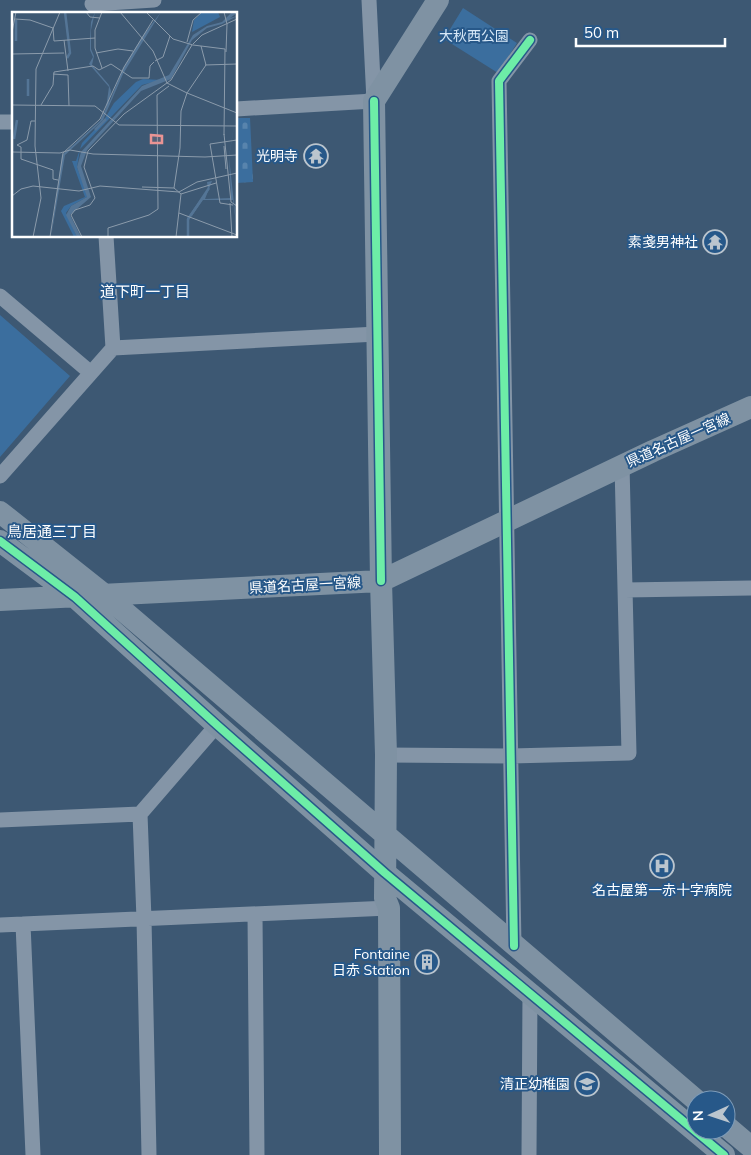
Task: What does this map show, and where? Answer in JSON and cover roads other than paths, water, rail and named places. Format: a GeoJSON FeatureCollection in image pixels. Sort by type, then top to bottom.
{"type":"FeatureCollection","features":[{"type":"Feature","properties":{"kind":"street"},"geometry":{"type":"LineString","coordinates":[[92,6],[154,0]]}},
{"type":"Feature","properties":{"kind":"street"},"geometry":{"type":"LineString","coordinates":[[369,0],[374,101],[381,581],[386,755],[385,898],[389,908],[390,1155]]}},
{"type":"Feature","properties":{"kind":"street"},"geometry":{"type":"LineString","coordinates":[[374,101],[438,0]]}},
{"type":"Feature","properties":{"kind":"street"},"geometry":{"type":"LineString","coordinates":[[514,946],[499,81],[530,40]]}},
{"type":"Feature","properties":{"kind":"street"},"geometry":{"type":"LineString","coordinates":[[238,109],[374,101]]}},
{"type":"Feature","properties":{"kind":"street"},"geometry":{"type":"LineString","coordinates":[[0,476],[113,348],[106,238]]}},
{"type":"Feature","properties":{"kind":"street"},"geometry":{"type":"LineString","coordinates":[[0,296],[91,373]]}},
{"type":"Feature","properties":{"kind":"street"},"geometry":{"type":"LineString","coordinates":[[113,348],[377,334]]}},
{"type":"Feature","properties":{"kind":"street","name":"県道名古屋一宮線"},"geometry":{"type":"LineString","coordinates":[[0,600],[381,581],[622,465],[751,407]]}},
{"type":"Feature","properties":{"kind":"street"},"geometry":{"type":"LineString","coordinates":[[386,755],[511,756],[629,753],[622,465]]}},
{"type":"Feature","properties":{"kind":"street"},"geometry":{"type":"LineString","coordinates":[[0,512],[106,596],[686,1092]]}},
{"type":"Feature","properties":{"kind":"street"},"geometry":{"type":"LineString","coordinates":[[0,541],[75,597],[385,873],[724,1155]]}},
{"type":"Feature","properties":{"kind":"street"},"geometry":{"type":"LineString","coordinates":[[625,590],[751,588]]}},
{"type":"Feature","properties":{"kind":"street"},"geometry":{"type":"LineString","coordinates":[[149,1155],[140,814],[217,725]]}},
{"type":"Feature","properties":{"kind":"street"},"geometry":{"type":"LineString","coordinates":[[0,820],[140,814]]}},
{"type":"Feature","properties":{"kind":"street"},"geometry":{"type":"LineString","coordinates":[[0,925],[389,908]]}},
{"type":"Feature","properties":{"kind":"street"},"geometry":{"type":"LineString","coordinates":[[255,914],[257,1155]]}},
{"type":"Feature","properties":{"kind":"street"},"geometry":{"type":"LineString","coordinates":[[23,924],[33,1155]]}},
{"type":"Feature","properties":{"kind":"street"},"geometry":{"type":"LineString","coordinates":[[529,1155],[530,992]]}},
{"type":"Feature","properties":{"kind":"street"},"geometry":{"type":"LineString","coordinates":[[736,1134],[751,1147]]}},
{"type":"Feature","properties":{"kind":"place","name":"光明寺"},"geometry":{"type":"Point","coordinates":[316,156]}},
{"type":"Feature","properties":{"kind":"place","name":"素戔男神社"},"geometry":{"type":"Point","coordinates":[715,242]}},
{"type":"Feature","properties":{"kind":"place","name":"名古屋第一赤十字病院"},"geometry":{"type":"Point","coordinates":[662,866]}},
{"type":"Feature","properties":{"kind":"place","name":"Fontaine 日赤 Station"},"geometry":{"type":"Point","coordinates":[427,962]}},
{"type":"Feature","properties":{"kind":"place","name":"清正幼稚園"},"geometry":{"type":"Point","coordinates":[587,1084]}},
{"type":"Feature","properties":{"kind":"district","name":"道下町一丁目"},"geometry":{"type":"Point","coordinates":[145,291]}},
{"type":"Feature","properties":{"kind":"district","name":"鳥居通三丁目"},"geometry":{"type":"Point","coordinates":[52,531]}},
{"type":"Feature","properties":{"kind":"park label","name":"大秋西公園"},"geometry":{"type":"Point","coordinates":[474,36]}}]}
